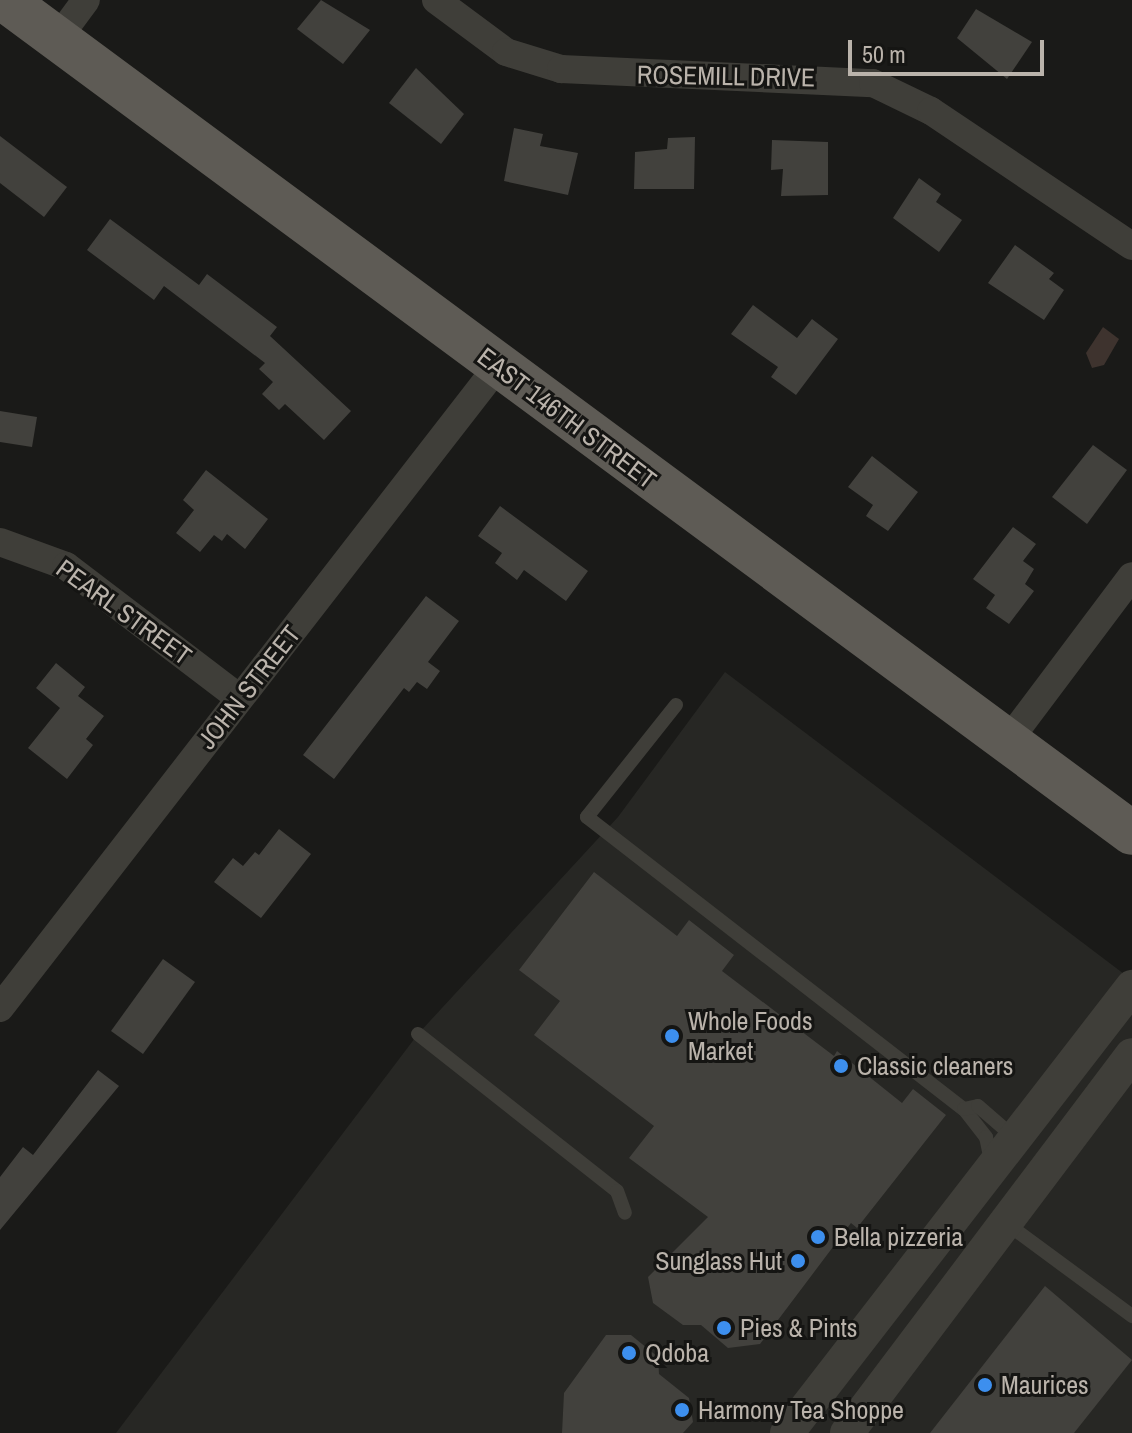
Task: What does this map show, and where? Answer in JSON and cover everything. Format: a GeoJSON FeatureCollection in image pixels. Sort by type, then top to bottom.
{"type":"FeatureCollection","features":[{"type":"Feature","properties":{"kind":"main road","name":"EAST 146TH STREET"},"geometry":{"type":"LineString","coordinates":[[5,0],[1132,833]]}},
{"type":"Feature","properties":{"kind":"street"},"geometry":{"type":"LineString","coordinates":[[58,38],[86,0]]}},
{"type":"Feature","properties":{"kind":"street","name":"ROSEMILL DRIVE"},"geometry":{"type":"LineString","coordinates":[[436,0],[506,52],[561,69],[873,83],[931,111],[1132,246]]}},
{"type":"Feature","properties":{"kind":"street","name":"JOHN STREET"},"geometry":{"type":"LineString","coordinates":[[0,1008],[498,366]]}},
{"type":"Feature","properties":{"kind":"street","name":"PEARL STREET"},"geometry":{"type":"LineString","coordinates":[[0,542],[66,566],[239,698]]}},
{"type":"Feature","properties":{"kind":"street"},"geometry":{"type":"LineString","coordinates":[[1008,741],[1132,576]]}},
{"type":"Feature","properties":{"kind":"street"},"geometry":{"type":"LineString","coordinates":[[787,1433],[1132,987]]}},
{"type":"Feature","properties":{"kind":"street"},"geometry":{"type":"LineString","coordinates":[[847,1433],[1132,1055]]}},
{"type":"Feature","properties":{"kind":"street"},"geometry":{"type":"LineString","coordinates":[[895,1372],[947,1268],[1020,1170],[1015,1138]]}},
{"type":"Feature","properties":{"kind":"lane"},"geometry":{"type":"LineString","coordinates":[[676,705],[587,817],[964,1109],[986,1137],[991,1169]]}},
{"type":"Feature","properties":{"kind":"lane"},"geometry":{"type":"LineString","coordinates":[[418,1034],[617,1191],[625,1213]]}},
{"type":"Feature","properties":{"kind":"lane"},"geometry":{"type":"LineString","coordinates":[[964,1109],[978,1106],[1015,1138]]}},
{"type":"Feature","properties":{"kind":"lane"},"geometry":{"type":"LineString","coordinates":[[1006,1222],[1132,1316]]}},
{"type":"Feature","properties":{"kind":"shaded area"},"geometry":{"type":"Polygon","coordinates":[[[1103,327],[1119,339],[1104,365],[1092,368],[1086,353],[1103,327]]]}},
{"type":"Feature","properties":{"kind":"shaded area"},"geometry":{"type":"Polygon","coordinates":[[[725,672],[1132,980],[1132,1433],[116,1433],[418,1034],[618,817],[725,672]]]}},
{"type":"Feature","properties":{"kind":"building"},"geometry":{"type":"Polygon","coordinates":[[[321,0],[370,30],[343,64],[297,29],[321,0]]]}},
{"type":"Feature","properties":{"kind":"building"},"geometry":{"type":"Polygon","coordinates":[[[976,9],[1032,42],[1007,79],[957,38],[976,9]]]}},
{"type":"Feature","properties":{"kind":"building"},"geometry":{"type":"Polygon","coordinates":[[[416,68],[464,114],[441,144],[389,103],[416,68]]]}},
{"type":"Feature","properties":{"kind":"building"},"geometry":{"type":"Polygon","coordinates":[[[514,128],[543,134],[540,146],[578,153],[568,195],[504,181],[514,128]]]}},
{"type":"Feature","properties":{"kind":"building"},"geometry":{"type":"Polygon","coordinates":[[[0,136],[67,187],[44,217],[0,183],[0,136]]]}},
{"type":"Feature","properties":{"kind":"building"},"geometry":{"type":"Polygon","coordinates":[[[695,137],[694,189],[634,189],[635,152],[667,149],[668,138],[695,137]]]}},
{"type":"Feature","properties":{"kind":"building"},"geometry":{"type":"Polygon","coordinates":[[[772,140],[828,142],[828,195],[781,196],[783,169],[771,170],[772,140]]]}},
{"type":"Feature","properties":{"kind":"building"},"geometry":{"type":"Polygon","coordinates":[[[919,178],[941,194],[936,202],[962,220],[939,252],[893,218],[919,178]]]}},
{"type":"Feature","properties":{"kind":"building"},"geometry":{"type":"Polygon","coordinates":[[[110,219],[199,285],[207,274],[277,327],[270,336],[351,411],[324,440],[285,404],[279,410],[262,394],[273,382],[259,369],[265,363],[164,286],[154,300],[87,250],[110,219]]]}},
{"type":"Feature","properties":{"kind":"building"},"geometry":{"type":"Polygon","coordinates":[[[1015,245],[1054,273],[1049,279],[1064,290],[1044,320],[988,283],[1015,245]]]}},
{"type":"Feature","properties":{"kind":"building"},"geometry":{"type":"Polygon","coordinates":[[[753,305],[797,338],[812,319],[838,339],[796,395],[771,377],[778,367],[731,334],[753,305]]]}},
{"type":"Feature","properties":{"kind":"building"},"geometry":{"type":"Polygon","coordinates":[[[0,411],[37,417],[32,447],[0,442],[0,411]]]}},
{"type":"Feature","properties":{"kind":"building"},"geometry":{"type":"Polygon","coordinates":[[[1093,445],[1127,470],[1087,524],[1052,497],[1093,445]]]}},
{"type":"Feature","properties":{"kind":"building"},"geometry":{"type":"Polygon","coordinates":[[[872,456],[918,492],[888,531],[866,516],[873,505],[848,487],[872,456]]]}},
{"type":"Feature","properties":{"kind":"building"},"geometry":{"type":"Polygon","coordinates":[[[206,470],[268,519],[245,549],[227,534],[222,541],[214,535],[200,552],[176,533],[194,510],[183,500],[206,470]]]}},
{"type":"Feature","properties":{"kind":"building"},"geometry":{"type":"Polygon","coordinates":[[[500,506],[588,571],[566,601],[524,570],[517,580],[495,563],[502,553],[478,536],[500,506]]]}},
{"type":"Feature","properties":{"kind":"building"},"geometry":{"type":"Polygon","coordinates":[[[1013,527],[1036,544],[1023,561],[1034,569],[1025,584],[1034,591],[1009,624],[986,608],[995,595],[973,579],[1013,527]]]}},
{"type":"Feature","properties":{"kind":"building"},"geometry":{"type":"Polygon","coordinates":[[[426,596],[459,621],[428,662],[440,671],[427,689],[417,682],[409,692],[404,688],[334,779],[303,755],[426,596]]]}},
{"type":"Feature","properties":{"kind":"building"},"geometry":{"type":"Polygon","coordinates":[[[56,663],[85,687],[78,696],[104,716],[86,739],[93,745],[67,779],[28,748],[60,708],[36,688],[56,663]]]}},
{"type":"Feature","properties":{"kind":"building"},"geometry":{"type":"Polygon","coordinates":[[[279,829],[311,854],[261,918],[214,882],[233,858],[243,866],[255,852],[259,855],[279,829]]]}},
{"type":"Feature","properties":{"kind":"building"},"geometry":{"type":"Polygon","coordinates":[[[594,872],[677,936],[689,920],[734,955],[722,971],[834,1056],[837,1051],[902,1103],[913,1089],[946,1115],[857,1228],[851,1223],[760,1344],[728,1348],[701,1325],[683,1325],[653,1303],[648,1277],[708,1217],[629,1158],[654,1126],[534,1035],[560,1001],[519,970],[594,872]]]}},
{"type":"Feature","properties":{"kind":"building"},"geometry":{"type":"Polygon","coordinates":[[[163,959],[195,982],[143,1054],[111,1031],[163,959]]]}},
{"type":"Feature","properties":{"kind":"building"},"geometry":{"type":"Polygon","coordinates":[[[98,1070],[119,1086],[0,1230],[0,1177],[23,1147],[33,1155],[98,1070]]]}},
{"type":"Feature","properties":{"kind":"building"},"geometry":{"type":"Polygon","coordinates":[[[1045,1286],[1132,1360],[1074,1433],[930,1433],[1045,1286]]]}},
{"type":"Feature","properties":{"kind":"building"},"geometry":{"type":"Polygon","coordinates":[[[606,1335],[631,1335],[658,1357],[659,1374],[689,1398],[693,1422],[683,1433],[562,1433],[564,1393],[606,1335]]]}},
{"type":"Feature","properties":{"kind":"place","name":"Whole Foods Market"},"geometry":{"type":"Point","coordinates":[672,1036]}},
{"type":"Feature","properties":{"kind":"place","name":"Classic cleaners"},"geometry":{"type":"Point","coordinates":[841,1066]}},
{"type":"Feature","properties":{"kind":"place","name":"Bella pizzeria"},"geometry":{"type":"Point","coordinates":[818,1237]}},
{"type":"Feature","properties":{"kind":"place","name":"Sunglass Hut"},"geometry":{"type":"Point","coordinates":[798,1261]}},
{"type":"Feature","properties":{"kind":"place","name":"Pies & Pints"},"geometry":{"type":"Point","coordinates":[724,1328]}},
{"type":"Feature","properties":{"kind":"place","name":"Qdoba"},"geometry":{"type":"Point","coordinates":[629,1353]}},
{"type":"Feature","properties":{"kind":"place","name":"Maurices"},"geometry":{"type":"Point","coordinates":[985,1385]}},
{"type":"Feature","properties":{"kind":"place","name":"Harmony Tea Shoppe"},"geometry":{"type":"Point","coordinates":[682,1410]}}]}
